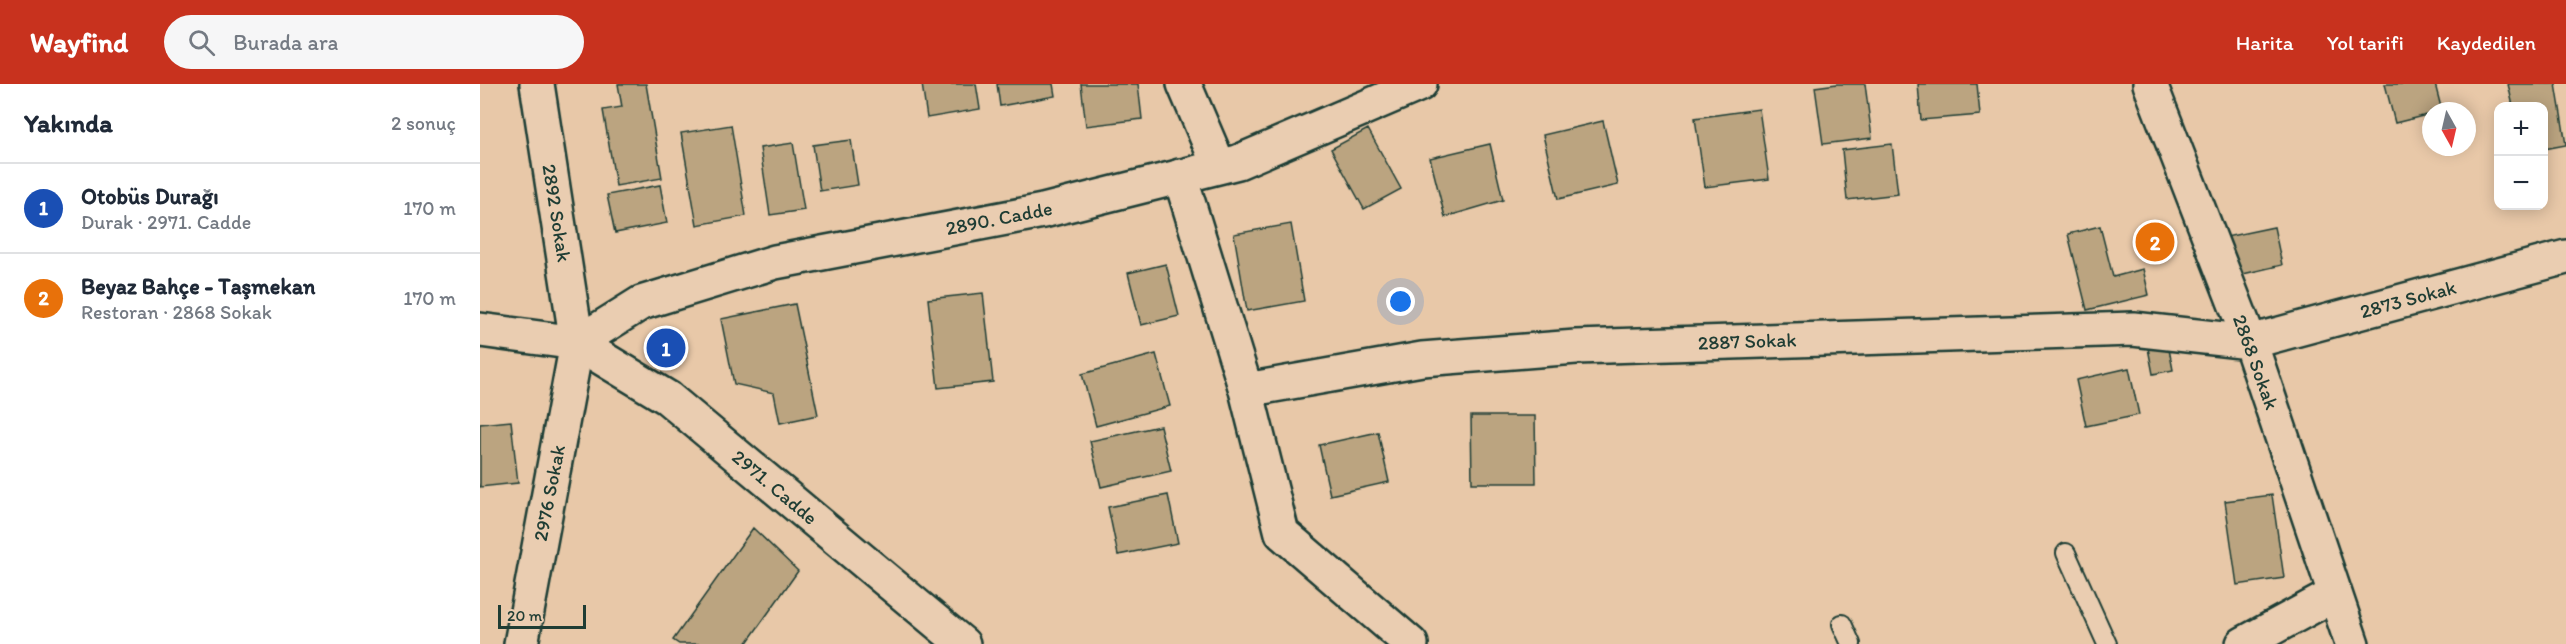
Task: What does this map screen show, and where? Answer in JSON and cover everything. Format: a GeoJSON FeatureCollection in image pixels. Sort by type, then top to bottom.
{"type":"FeatureCollection","features":[{"type":"Feature","properties":{"kind":"street","name":"2892 Sokak"},"geometry":{"type":"LineString","coordinates":[[537,84],[578,343]]}},
{"type":"Feature","properties":{"kind":"street"},"geometry":{"type":"LineString","coordinates":[[1184,84],[1219,166]]}},
{"type":"Feature","properties":{"kind":"street","name":"2890. Cadde"},"geometry":{"type":"LineString","coordinates":[[578,343],[640,303],[775,262],[1042,211],[1238,162],[1420,84]]}},
{"type":"Feature","properties":{"kind":"street","name":"2868 Sokak"},"geometry":{"type":"LineString","coordinates":[[2150,84],[2250,342],[2352,644]]}},
{"type":"Feature","properties":{"kind":"street"},"geometry":{"type":"LineString","coordinates":[[1180,176],[1246,390],[1282,534],[1411,644]]}},
{"type":"Feature","properties":{"kind":"street","name":"2873 Sokak"},"geometry":{"type":"LineString","coordinates":[[2250,342],[2566,257]]}},
{"type":"Feature","properties":{"kind":"street","name":"2887 Sokak"},"geometry":{"type":"LineString","coordinates":[[1246,390],[1422,359],[1576,347],[2133,329],[2250,342]]}},
{"type":"Feature","properties":{"kind":"street"},"geometry":{"type":"LineString","coordinates":[[480,330],[578,343]]}},
{"type":"Feature","properties":{"kind":"street","name":"2976 Sokak"},"geometry":{"type":"LineString","coordinates":[[521,644],[578,343]]}},
{"type":"Feature","properties":{"kind":"street","name":"2971. Cadde"},"geometry":{"type":"LineString","coordinates":[[578,343],[668,398],[963,644]]}},
{"type":"Feature","properties":{"kind":"street"},"geometry":{"type":"LineString","coordinates":[[2243,644],[2335,594]]}},
{"type":"Feature","properties":{"kind":"lane"},"geometry":{"type":"LineString","coordinates":[[2066,553],[2107,644]]}},
{"type":"Feature","properties":{"kind":"lane"},"geometry":{"type":"LineString","coordinates":[[1842,624],[1851,644]]}},
{"type":"Feature","properties":{"kind":"building"},"geometry":{"type":"Polygon","coordinates":[[[618,84],[646,84],[662,178],[616,186],[603,110],[622,107],[618,84]]]}},
{"type":"Feature","properties":{"kind":"building"},"geometry":{"type":"Polygon","coordinates":[[[922,84],[976,84],[980,109],[927,118],[922,84]]]}},
{"type":"Feature","properties":{"kind":"building"},"geometry":{"type":"Polygon","coordinates":[[[997,84],[1053,84],[1055,96],[1000,106],[997,84]]]}},
{"type":"Feature","properties":{"kind":"building"},"geometry":{"type":"Polygon","coordinates":[[[1081,84],[1138,84],[1142,119],[1086,126],[1081,84]]]}},
{"type":"Feature","properties":{"kind":"building"},"geometry":{"type":"Polygon","coordinates":[[[1865,84],[1872,138],[1823,144],[1815,87],[1865,84]]]}},
{"type":"Feature","properties":{"kind":"building"},"geometry":{"type":"Polygon","coordinates":[[[1918,84],[1977,84],[1980,115],[1921,120],[1918,84]]]}},
{"type":"Feature","properties":{"kind":"building"},"geometry":{"type":"Polygon","coordinates":[[[2385,84],[2435,84],[2440,102],[2422,102],[2422,116],[2395,123],[2385,84]]]}},
{"type":"Feature","properties":{"kind":"building"},"geometry":{"type":"Polygon","coordinates":[[[2508,84],[2556,84],[2566,145],[2548,148],[2548,102],[2512,102],[2508,84]]]}},
{"type":"Feature","properties":{"kind":"building"},"geometry":{"type":"Polygon","coordinates":[[[1759,109],[1769,179],[1705,187],[1695,118],[1759,109]]]}},
{"type":"Feature","properties":{"kind":"building"},"geometry":{"type":"Polygon","coordinates":[[[1603,121],[1618,185],[1558,199],[1543,135],[1603,121]]]}},
{"type":"Feature","properties":{"kind":"building"},"geometry":{"type":"Polygon","coordinates":[[[731,125],[746,216],[697,225],[681,133],[731,125]]]}},
{"type":"Feature","properties":{"kind":"building"},"geometry":{"type":"Polygon","coordinates":[[[1368,129],[1401,189],[1364,209],[1331,149],[1368,129]]]}},
{"type":"Feature","properties":{"kind":"building"},"geometry":{"type":"Polygon","coordinates":[[[851,140],[858,185],[820,191],[813,145],[851,140]]]}},
{"type":"Feature","properties":{"kind":"building"},"geometry":{"type":"Polygon","coordinates":[[[793,143],[804,210],[770,215],[760,148],[793,143]]]}},
{"type":"Feature","properties":{"kind":"building"},"geometry":{"type":"Polygon","coordinates":[[[1490,144],[1503,200],[1445,217],[1430,158],[1490,144]]]}},
{"type":"Feature","properties":{"kind":"building"},"geometry":{"type":"Polygon","coordinates":[[[1892,144],[1898,194],[1847,200],[1842,150],[1892,144]]]}},
{"type":"Feature","properties":{"kind":"building"},"geometry":{"type":"Polygon","coordinates":[[[660,185],[667,223],[615,233],[607,195],[660,185]]]}},
{"type":"Feature","properties":{"kind":"building"},"geometry":{"type":"Polygon","coordinates":[[[1291,224],[1304,301],[1247,311],[1234,234],[1291,224]]]}},
{"type":"Feature","properties":{"kind":"building"},"geometry":{"type":"Polygon","coordinates":[[[2100,226],[2113,277],[2143,269],[2149,295],[2087,310],[2068,234],[2100,226]]]}},
{"type":"Feature","properties":{"kind":"building"},"geometry":{"type":"Polygon","coordinates":[[[2274,227],[2282,265],[2230,277],[2221,238],[2274,227]]]}},
{"type":"Feature","properties":{"kind":"building"},"geometry":{"type":"Polygon","coordinates":[[[1166,264],[1179,316],[1141,325],[1128,273],[1166,264]]]}},
{"type":"Feature","properties":{"kind":"building"},"geometry":{"type":"Polygon","coordinates":[[[983,293],[993,382],[938,388],[928,299],[983,293]]]}},
{"type":"Feature","properties":{"kind":"building"},"geometry":{"type":"Polygon","coordinates":[[[795,304],[818,415],[780,423],[774,393],[734,384],[721,319],[795,304]]]}},
{"type":"Feature","properties":{"kind":"building"},"geometry":{"type":"Polygon","coordinates":[[[2168,344],[2173,370],[2153,374],[2148,348],[2168,344]]]}},
{"type":"Feature","properties":{"kind":"building"},"geometry":{"type":"Polygon","coordinates":[[[1156,354],[1170,406],[1096,426],[1082,374],[1156,354]]]}},
{"type":"Feature","properties":{"kind":"building"},"geometry":{"type":"Polygon","coordinates":[[[2129,368],[2139,415],[2086,426],[2076,380],[2129,368]]]}},
{"type":"Feature","properties":{"kind":"building"},"geometry":{"type":"Polygon","coordinates":[[[1471,416],[1535,416],[1536,483],[1472,483],[1471,416]]]}},
{"type":"Feature","properties":{"kind":"building"},"geometry":{"type":"Polygon","coordinates":[[[511,421],[518,483],[480,487],[480,424],[511,421]]]}},
{"type":"Feature","properties":{"kind":"building"},"geometry":{"type":"Polygon","coordinates":[[[1160,426],[1171,471],[1101,487],[1090,441],[1160,426]]]}},
{"type":"Feature","properties":{"kind":"building"},"geometry":{"type":"Polygon","coordinates":[[[1378,432],[1389,482],[1330,495],[1319,445],[1378,432]]]}},
{"type":"Feature","properties":{"kind":"building"},"geometry":{"type":"Polygon","coordinates":[[[1168,495],[1178,543],[1118,555],[1108,507],[1168,495]]]}},
{"type":"Feature","properties":{"kind":"building"},"geometry":{"type":"Polygon","coordinates":[[[2272,495],[2284,578],[2237,585],[2225,501],[2272,495]]]}},
{"type":"Feature","properties":{"kind":"building"},"geometry":{"type":"Polygon","coordinates":[[[753,528],[798,571],[746,644],[679,644],[673,640],[753,528]]]}},
{"type":"Feature","properties":{"kind":"place","name":"Beyaz Bahçe - Taşmekan"},"geometry":{"type":"Point","coordinates":[2155,242]}},
{"type":"Feature","properties":{"kind":"place","name":"Otobüs Durağı"},"geometry":{"type":"Point","coordinates":[666,348]}}]}
